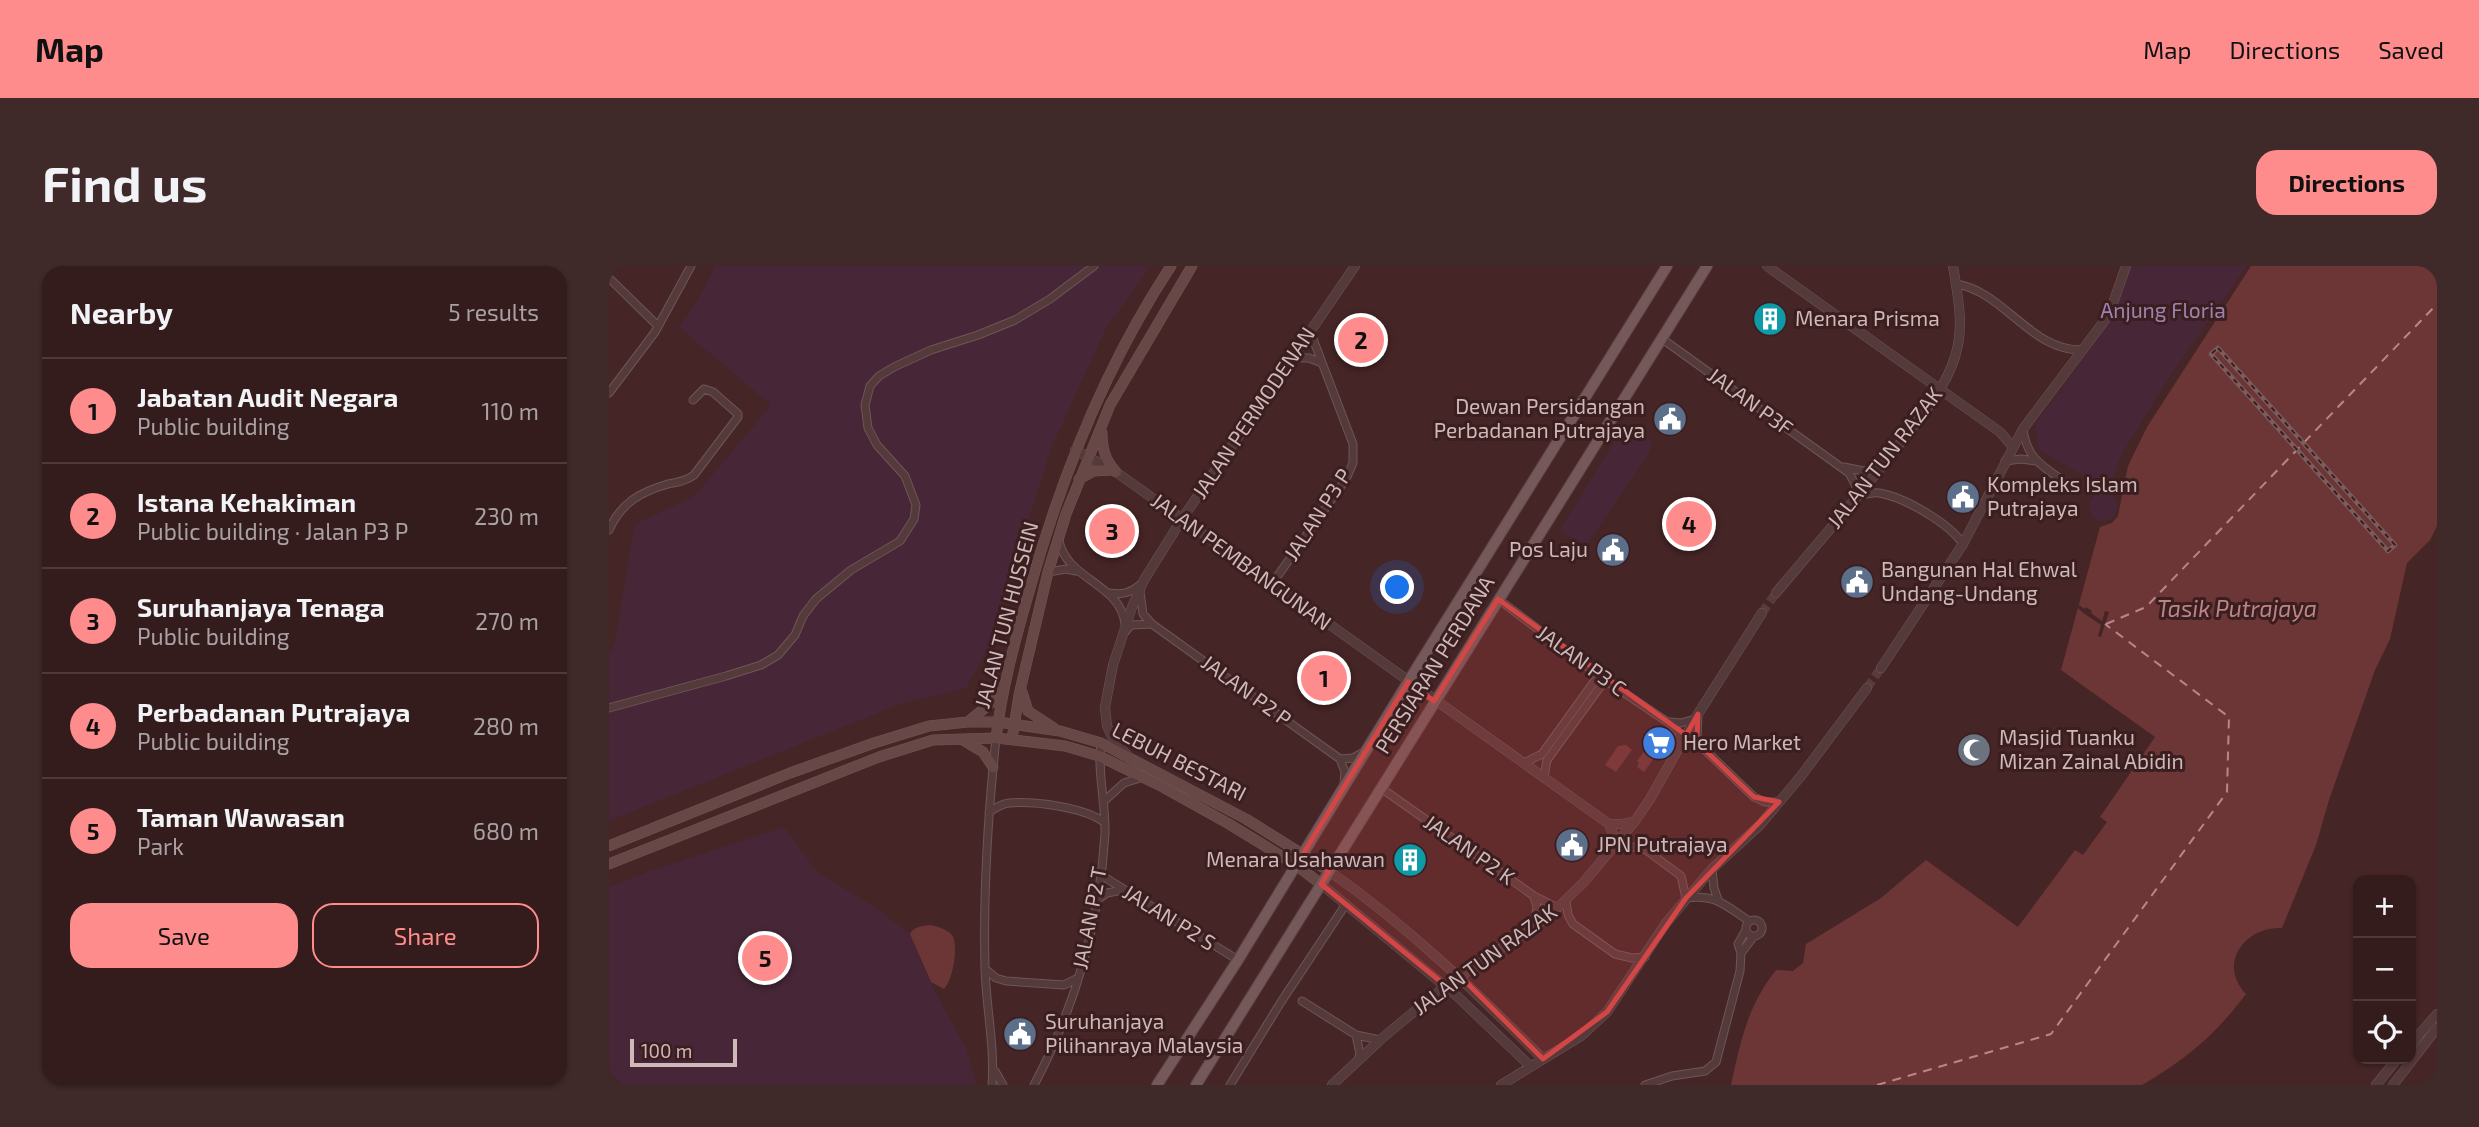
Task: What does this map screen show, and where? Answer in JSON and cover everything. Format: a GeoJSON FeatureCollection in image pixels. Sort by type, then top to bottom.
{"type":"FeatureCollection","features":[{"type":"Feature","properties":{"kind":"main road","name":"JALAN TUN HUSSEIN"},"geometry":{"type":"LineString","coordinates":[[996,738],[1017,635],[1038,560],[1075,450],[1100,392],[1171,266]]}},
{"type":"Feature","properties":{"kind":"main road","name":"JALAN TUN HUSSEIN"},"geometry":{"type":"LineString","coordinates":[[1012,739],[1024,671],[1048,572],[1079,480],[1110,405],[1192,266]]}},
{"type":"Feature","properties":{"kind":"main road","name":"PERSIARAN PERDANA"},"geometry":{"type":"LineString","coordinates":[[1157,1085],[1238,960],[1667,266]]}},
{"type":"Feature","properties":{"kind":"main road","name":"PERSIARAN PERDANA"},"geometry":{"type":"LineString","coordinates":[[1196,1085],[1707,266]]}},
{"type":"Feature","properties":{"kind":"main road"},"geometry":{"type":"LineString","coordinates":[[1110,405],[1102,431],[1102,448],[1113,471]]}},
{"type":"Feature","properties":{"kind":"main road"},"geometry":{"type":"LineString","coordinates":[[1079,480],[1094,471],[1113,471]]}},
{"type":"Feature","properties":{"kind":"main road"},"geometry":{"type":"LineString","coordinates":[[1024,671],[1022,691],[1025,706],[1033,716],[1060,732]]}},
{"type":"Feature","properties":{"kind":"main road"},"geometry":{"type":"LineString","coordinates":[[968,722],[991,703],[1007,681]]}},
{"type":"Feature","properties":{"kind":"main road","name":"LEBUH BESTARI"},"geometry":{"type":"LineString","coordinates":[[609,846],[790,773],[874,743],[929,726],[998,722],[1060,732],[1101,743],[1215,801],[1329,871]]}},
{"type":"Feature","properties":{"kind":"main road"},"geometry":{"type":"LineString","coordinates":[[959,738],[983,752],[993,767]]}},
{"type":"Feature","properties":{"kind":"main road","name":"LEBUH BESTARI"},"geometry":{"type":"LineString","coordinates":[[609,864],[879,757],[933,740],[996,738],[1065,746],[1099,756],[1144,777],[1296,865],[1321,884]]}},
{"type":"Feature","properties":{"kind":"street"},"geometry":{"type":"LineString","coordinates":[[609,393],[658,326],[691,266]]}},
{"type":"Feature","properties":{"kind":"street"},"geometry":{"type":"LineString","coordinates":[[609,708],[761,665],[778,654],[790,642],[803,616],[816,599],[851,570],[900,541],[914,519],[916,505],[905,477],[877,445],[868,429],[865,405],[870,386],[879,376],[894,367],[931,350],[1015,320],[1050,299],[1094,266]]}},
{"type":"Feature","properties":{"kind":"street","name":"JALAN PERMODENAN"},"geometry":{"type":"LineString","coordinates":[[1127,755],[1113,739],[1107,726],[1105,707],[1113,665],[1144,580],[1290,358],[1355,266]]}},
{"type":"Feature","properties":{"kind":"street"},"geometry":{"type":"LineString","coordinates":[[1767,266],[2000,432],[2013,447]]}},
{"type":"Feature","properties":{"kind":"street","name":"JALAN TUN RAZAK"},"geometry":{"type":"LineString","coordinates":[[1776,593],[1882,468],[1940,390],[1952,367],[1958,345],[1960,319],[1953,266]]}},
{"type":"Feature","properties":{"kind":"street"},"geometry":{"type":"LineString","coordinates":[[1881,668],[1963,544],[2023,429],[2110,312],[2126,266]]}},
{"type":"Feature","properties":{"kind":"street"},"geometry":{"type":"LineString","coordinates":[[609,278],[658,326]]}},
{"type":"Feature","properties":{"kind":"street"},"geometry":{"type":"LineString","coordinates":[[1956,284],[1972,286],[2057,347],[2083,350]]}},
{"type":"Feature","properties":{"kind":"street","name":"JALAN P3 P"},"geometry":{"type":"LineString","coordinates":[[1272,584],[1346,479],[1353,463],[1353,444],[1310,331]]}},
{"type":"Feature","properties":{"kind":"street","name":"JALAN P3F"},"geometry":{"type":"LineString","coordinates":[[1661,338],[1840,466],[1853,477],[1857,496]]}},
{"type":"Feature","properties":{"kind":"street"},"geometry":{"type":"LineString","coordinates":[[1290,358],[1309,358],[1322,363]]}},
{"type":"Feature","properties":{"kind":"street"},"geometry":{"type":"LineString","coordinates":[[609,530],[618,512],[631,500],[694,475],[738,417],[738,414],[711,390],[704,390],[693,401]]}},
{"type":"Feature","properties":{"kind":"street"},"geometry":{"type":"LineString","coordinates":[[2023,429],[2027,449],[2037,461],[2069,485]]}},
{"type":"Feature","properties":{"kind":"street","name":"JALAN PEMBANGUNAN"},"geometry":{"type":"LineString","coordinates":[[1075,450],[1090,456],[1182,519],[1609,824]]}},
{"type":"Feature","properties":{"kind":"street"},"geometry":{"type":"LineString","coordinates":[[2005,461],[2037,461]]}},
{"type":"Feature","properties":{"kind":"street"},"geometry":{"type":"LineString","coordinates":[[1840,466],[1863,471],[1882,468]]}},
{"type":"Feature","properties":{"kind":"street"},"geometry":{"type":"LineString","coordinates":[[1857,496],[1877,492],[1892,497],[1946,524],[1963,544]]}},
{"type":"Feature","properties":{"kind":"street"},"geometry":{"type":"LineString","coordinates":[[1059,541],[1063,554],[1077,571],[1118,601],[1124,611],[1124,630]]}},
{"type":"Feature","properties":{"kind":"street"},"geometry":{"type":"LineString","coordinates":[[1048,572],[1066,569],[1077,571]]}},
{"type":"Feature","properties":{"kind":"street"},"geometry":{"type":"LineString","coordinates":[[1108,593],[1135,590],[1144,580]]}},
{"type":"Feature","properties":{"kind":"street"},"geometry":{"type":"LineString","coordinates":[[1140,590],[1143,614],[1152,624]]}},
{"type":"Feature","properties":{"kind":"street","name":"JALAN P3 C"},"geometry":{"type":"LineString","coordinates":[[1498,599],[1602,678],[1666,720]]}},
{"type":"Feature","properties":{"kind":"street","name":"JALAN TUN RAZAK"},"geometry":{"type":"LineString","coordinates":[[1332,1085],[1380,1040],[1446,986],[1534,927],[1566,901],[1635,821],[1762,613]]}},
{"type":"Feature","properties":{"kind":"street"},"geometry":{"type":"LineString","coordinates":[[1124,630],[1131,625],[1152,624]]}},
{"type":"Feature","properties":{"kind":"street","name":"JALAN P2 P"},"geometry":{"type":"LineString","coordinates":[[1152,624],[1340,759]]}},
{"type":"Feature","properties":{"kind":"street"},"geometry":{"type":"LineString","coordinates":[[1524,763],[1542,754],[1602,678]]}},
{"type":"Feature","properties":{"kind":"street"},"geometry":{"type":"LineString","coordinates":[[1544,777],[1547,760],[1602,678]]}},
{"type":"Feature","properties":{"kind":"street"},"geometry":{"type":"LineString","coordinates":[[1501,1085],[1581,1036],[1607,1012],[1666,923],[1686,898],[1712,869],[1755,830],[1867,688]]}},
{"type":"Feature","properties":{"kind":"street"},"geometry":{"type":"LineString","coordinates":[[1666,720],[1681,723],[1697,717],[1697,738],[1705,750],[1754,797],[1765,802],[1779,802]]}},
{"type":"Feature","properties":{"kind":"street"},"geometry":{"type":"LineString","coordinates":[[1666,720],[1679,733],[1677,752]]}},
{"type":"Feature","properties":{"kind":"street","name":"JALAN TUN HUSSEIN"},"geometry":{"type":"LineString","coordinates":[[992,1085],[993,1063],[985,969],[985,861],[996,738]]}},
{"type":"Feature","properties":{"kind":"street","name":"JALAN P2 T"},"geometry":{"type":"LineString","coordinates":[[1034,1084],[1064,1020],[1079,977],[1097,900],[1104,822],[1099,756],[1101,743]]}},
{"type":"Feature","properties":{"kind":"street"},"geometry":{"type":"LineString","coordinates":[[1344,787],[1345,772],[1340,759],[1353,758],[1367,750]]}},
{"type":"Feature","properties":{"kind":"street"},"geometry":{"type":"LineString","coordinates":[[1103,802],[1124,783],[1144,777]]}},
{"type":"Feature","properties":{"kind":"street","name":"JALAN P2 K"},"geometry":{"type":"LineString","coordinates":[[1381,788],[1534,896],[1558,908]]}},
{"type":"Feature","properties":{"kind":"street"},"geometry":{"type":"LineString","coordinates":[[989,812],[1007,803],[1040,805],[1081,811],[1104,822]]}},
{"type":"Feature","properties":{"kind":"street"},"geometry":{"type":"LineString","coordinates":[[1635,821],[1609,824],[1613,834],[1613,848],[1638,847],[1646,850],[1681,876],[1686,898]]}},
{"type":"Feature","properties":{"kind":"street"},"geometry":{"type":"LineString","coordinates":[[1712,869],[1718,900]]}},
{"type":"Feature","properties":{"kind":"street","name":"LEBUH BESTARI"},"geometry":{"type":"LineString","coordinates":[[1329,871],[1461,977],[1542,1059]]}},
{"type":"Feature","properties":{"kind":"street","name":"JALAN P2 S"},"geometry":{"type":"LineString","coordinates":[[1101,875],[1238,960]]}},
{"type":"Feature","properties":{"kind":"street","name":"LEBUH BESTARI"},"geometry":{"type":"LineString","coordinates":[[1321,884],[1446,986],[1530,1066]]}},
{"type":"Feature","properties":{"kind":"street"},"geometry":{"type":"LineString","coordinates":[[1097,900],[1115,890],[1124,890]]}},
{"type":"Feature","properties":{"kind":"street"},"geometry":{"type":"LineString","coordinates":[[1534,896],[1537,907],[1534,927]]}},
{"type":"Feature","properties":{"kind":"street"},"geometry":{"type":"LineString","coordinates":[[1686,898],[1707,896],[1718,900],[1749,922]]}},
{"type":"Feature","properties":{"kind":"street"},"geometry":{"type":"LineString","coordinates":[[1566,901],[1568,915],[1573,924],[1615,954],[1632,958],[1645,957]]}},
{"type":"Feature","properties":{"kind":"street"},"geometry":{"type":"LineString","coordinates":[[1230,1085],[1346,904]]}},
{"type":"Feature","properties":{"kind":"street"},"geometry":{"type":"LineString","coordinates":[[1741,953],[1753,936],[1761,931],[1761,924],[1755,920],[1749,922]]}},
{"type":"Feature","properties":{"kind":"street"},"geometry":{"type":"LineString","coordinates":[[1645,1085],[1672,1076],[1710,1069],[1716,1062],[1740,971],[1741,953],[1738,944],[1749,922]]}},
{"type":"Feature","properties":{"kind":"street"},"geometry":{"type":"LineString","coordinates":[[1746,930],[1753,936]]}},
{"type":"Feature","properties":{"kind":"street"},"geometry":{"type":"LineString","coordinates":[[985,969],[1001,980],[1045,984],[1069,984],[1079,977]]}},
{"type":"Feature","properties":{"kind":"street"},"geometry":{"type":"LineString","coordinates":[[1302,1001],[1356,1035],[1380,1040]]}},
{"type":"Feature","properties":{"kind":"street"},"geometry":{"type":"LineString","coordinates":[[2416,1038],[2437,1014]]}},
{"type":"Feature","properties":{"kind":"street"},"geometry":{"type":"LineString","coordinates":[[2393,1085],[2437,1028]]}},
{"type":"Feature","properties":{"kind":"street"},"geometry":{"type":"LineString","coordinates":[[1356,1035],[1360,1054],[1357,1060]]}},
{"type":"Feature","properties":{"kind":"street"},"geometry":{"type":"LineString","coordinates":[[993,1063],[1003,1085]]}},
{"type":"Feature","properties":{"kind":"street"},"geometry":{"type":"LineString","coordinates":[[2376,1085],[2393,1064]]}},
{"type":"Feature","properties":{"kind":"highlighted area"},"geometry":{"type":"Polygon","coordinates":[[[1498,599],[1686,735],[1698,714],[1697,738],[1705,750],[1754,797],[1779,802],[1686,898],[1607,1012],[1543,1059],[1461,977],[1446,986],[1321,884],[1329,871],[1303,854],[1408,682],[1434,701],[1498,599]]]}},
{"type":"Feature","properties":{"kind":"green space"},"geometry":{"type":"Polygon","coordinates":[[[716,266],[1151,266],[1106,328],[1052,446],[986,651],[966,688],[900,704],[609,821],[609,652],[615,644],[635,524],[695,496],[771,405],[679,327],[716,266]]]}},
{"type":"Feature","properties":{"kind":"green space","name":"Anjung Floria"},"geometry":{"type":"Polygon","coordinates":[[[2131,266],[2247,266],[2174,370],[2122,453],[2108,490],[2038,449],[2035,424],[2114,316],[2131,266]]]}},
{"type":"Feature","properties":{"kind":"green space"},"geometry":{"type":"Polygon","coordinates":[[[1626,423],[1651,441],[1650,452],[1588,543],[1579,542],[1560,530],[1626,423]]]}},
{"type":"Feature","properties":{"kind":"green space"},"geometry":{"type":"Polygon","coordinates":[[[2103,493],[2113,497],[2117,507],[2113,517],[2103,521],[2093,517],[2089,507],[2093,497],[2103,493]]]}},
{"type":"Feature","properties":{"kind":"green space"},"geometry":{"type":"Polygon","coordinates":[[[784,827],[817,872],[876,908],[910,934],[934,990],[966,1048],[977,1085],[609,1085],[609,887],[784,827]]]}},
{"type":"Feature","properties":{"kind":"water","name":"Tasik Putrajaya"},"geometry":{"type":"Polygon","coordinates":[[[2251,266],[2437,266],[2437,526],[2430,540],[2407,563],[2390,639],[2375,670],[2316,845],[2282,928],[2257,933],[2239,949],[2234,971],[2246,994],[2199,1045],[2142,1085],[1731,1085],[1752,1011],[1776,970],[1793,971],[1803,963],[1806,944],[1881,898],[1926,860],[2018,927],[2075,850],[2083,855],[2107,822],[2100,817],[2155,737],[2061,670],[2100,527],[2112,523],[2118,516],[2128,466],[2147,427],[2251,266]]]}},
{"type":"Feature","properties":{"kind":"water"},"geometry":{"type":"Polygon","coordinates":[[[1626,745],[1632,750],[1616,772],[1605,765],[1618,746],[1626,745]]]}},
{"type":"Feature","properties":{"kind":"water"},"geometry":{"type":"Polygon","coordinates":[[[1647,747],[1657,754],[1644,772],[1637,767],[1637,761],[1647,747]]]}},
{"type":"Feature","properties":{"kind":"water"},"geometry":{"type":"Polygon","coordinates":[[[931,925],[948,931],[954,940],[952,971],[944,989],[931,982],[910,934],[916,928],[931,925]]]}},
{"type":"Feature","properties":{"kind":"pier"},"geometry":{"type":"Polygon","coordinates":[[[2079,605],[2092,611],[2091,613],[2102,621],[2105,611],[2109,612],[2101,637],[2098,636],[2101,625],[2082,612],[2078,608],[2079,605]]]}},
{"type":"Feature","properties":{"kind":"ferry route"},"geometry":{"type":"LineString","coordinates":[[2106,624],[2146,607],[2437,304]]}},
{"type":"Feature","properties":{"kind":"ferry route"},"geometry":{"type":"LineString","coordinates":[[1877,1085],[2051,1034],[2227,792],[2229,717],[2105,624]]}},
{"type":"Feature","properties":{"kind":"tunnel"},"geometry":{"type":"LineString","coordinates":[[1762,613],[1776,593]]}},
{"type":"Feature","properties":{"kind":"tunnel"},"geometry":{"type":"LineString","coordinates":[[1867,688],[1881,668]]}},
{"type":"Feature","properties":{"kind":"railway"},"geometry":{"type":"LineString","coordinates":[[2218,348],[2395,545],[2388,551],[2211,354],[2218,348]]}},
{"type":"Feature","properties":{"kind":"place","name":"Menara Prisma"},"geometry":{"type":"Point","coordinates":[1770,319]}},
{"type":"Feature","properties":{"kind":"place","name":"Istana Kehakiman"},"geometry":{"type":"Point","coordinates":[1361,340]}},
{"type":"Feature","properties":{"kind":"place","name":"Dewan Persidangan Perbadanan Putrajaya"},"geometry":{"type":"Point","coordinates":[1670,419]}},
{"type":"Feature","properties":{"kind":"place","name":"Kompleks Islam Putrajaya"},"geometry":{"type":"Point","coordinates":[1963,497]}},
{"type":"Feature","properties":{"kind":"place","name":"Perbadanan Putrajaya"},"geometry":{"type":"Point","coordinates":[1689,524]}},
{"type":"Feature","properties":{"kind":"place","name":"Suruhanjaya Tenaga"},"geometry":{"type":"Point","coordinates":[1112,531]}},
{"type":"Feature","properties":{"kind":"place","name":"Pos Laju"},"geometry":{"type":"Point","coordinates":[1613,550]}},
{"type":"Feature","properties":{"kind":"place","name":"Bangunan Hal Ehwal Undang-Undang"},"geometry":{"type":"Point","coordinates":[1857,582]}},
{"type":"Feature","properties":{"kind":"place","name":"Jabatan Audit Negara"},"geometry":{"type":"Point","coordinates":[1324,678]}},
{"type":"Feature","properties":{"kind":"place","name":"Hero Market"},"geometry":{"type":"Point","coordinates":[1659,743]}},
{"type":"Feature","properties":{"kind":"place","name":"Masjid Tuanku Mizan Zainal Abidin"},"geometry":{"type":"Point","coordinates":[1974,750]}},
{"type":"Feature","properties":{"kind":"place","name":"JPN Putrajaya"},"geometry":{"type":"Point","coordinates":[1572,845]}},
{"type":"Feature","properties":{"kind":"place","name":"Menara Usahawan"},"geometry":{"type":"Point","coordinates":[1410,860]}},
{"type":"Feature","properties":{"kind":"place","name":"Taman Wawasan"},"geometry":{"type":"Point","coordinates":[765,958]}},
{"type":"Feature","properties":{"kind":"place","name":"Suruhanjaya Pilihanraya Malaysia"},"geometry":{"type":"Point","coordinates":[1020,1034]}}]}
